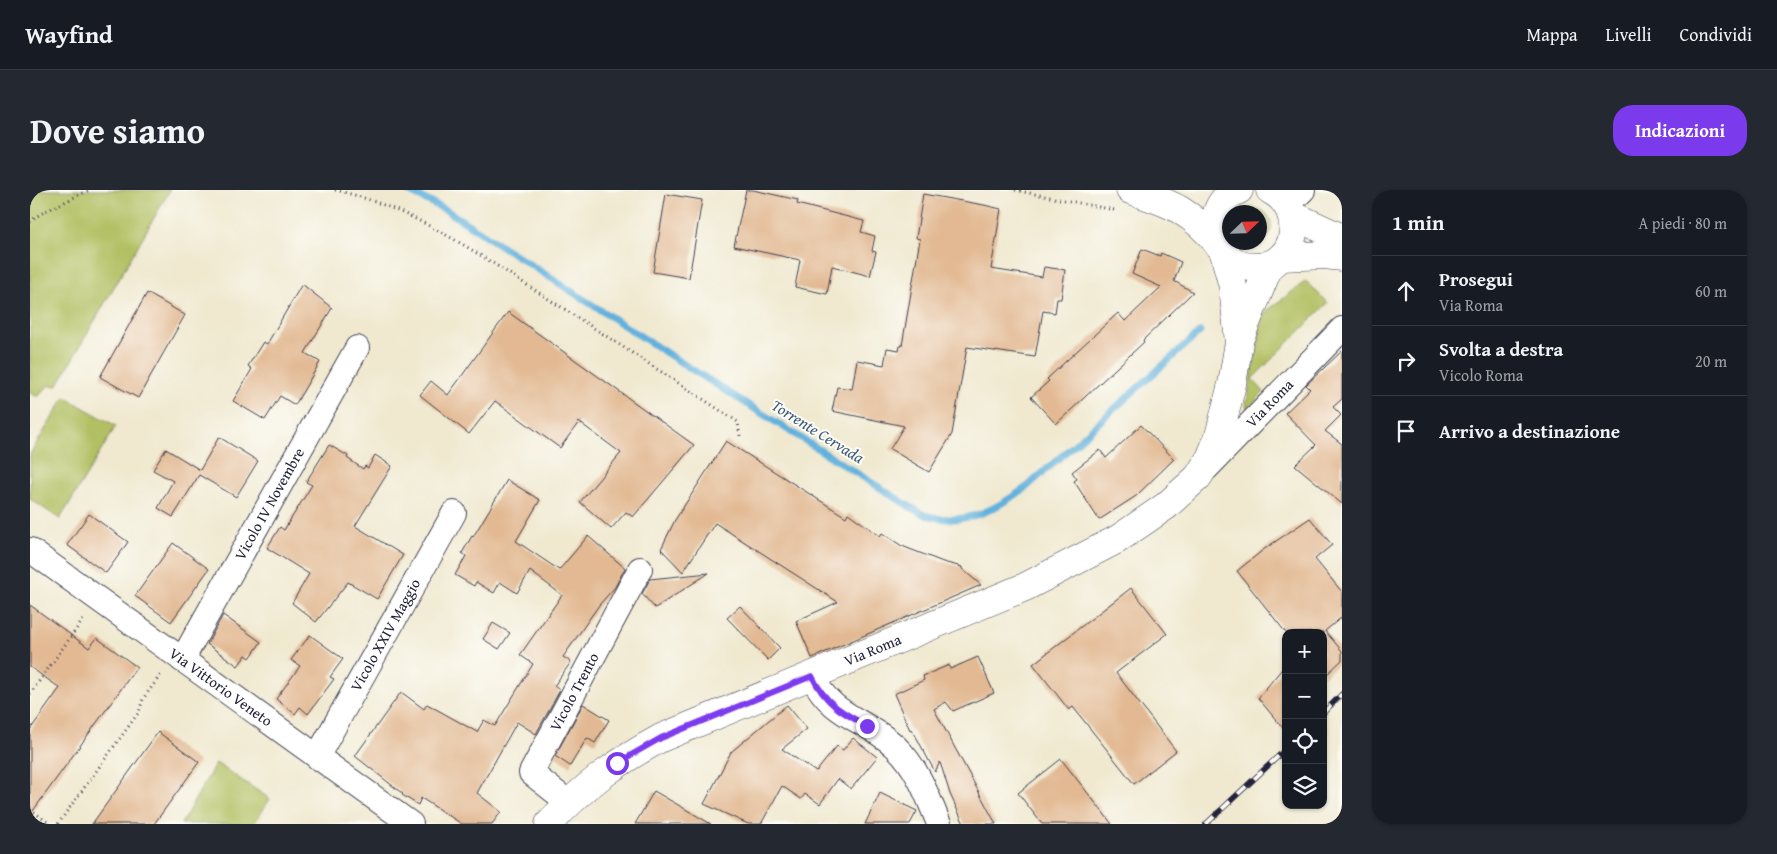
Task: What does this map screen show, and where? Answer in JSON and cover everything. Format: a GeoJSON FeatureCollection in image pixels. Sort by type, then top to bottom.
{"type":"FeatureCollection","features":[{"type":"Feature","properties":{"kind":"street","name":"Via Roma"},"geometry":{"type":"LineString","coordinates":[[1233,190],[1218,208],[1214,220],[1214,232],[1233,287],[1239,342]]}},
{"type":"Feature","properties":{"kind":"street"},"geometry":{"type":"LineString","coordinates":[[1124,200],[1180,210],[1196,222],[1234,262],[1245,266],[1258,267],[1276,260],[1325,255],[1342,257]]}},
{"type":"Feature","properties":{"kind":"street"},"geometry":{"type":"LineString","coordinates":[[1288,200],[1342,238]]}},
{"type":"Feature","properties":{"kind":"street","name":"Via Roma"},"geometry":{"type":"LineString","coordinates":[[1198,477],[1210,458],[1219,436],[1232,384],[1239,342],[1276,260],[1288,248],[1293,238],[1294,226],[1288,200]]}},
{"type":"Feature","properties":{"kind":"street","name":"Via Roma"},"geometry":{"type":"LineString","coordinates":[[549,824],[568,802],[598,776],[661,738],[1025,587],[1118,539],[1166,506],[1198,477],[1342,330]]}},
{"type":"Feature","properties":{"kind":"street","name":"Vicolo IV Novembre"},"geometry":{"type":"LineString","coordinates":[[174,663],[356,348]]}},
{"type":"Feature","properties":{"kind":"street","name":"Vicolo XXIV Maggio"},"geometry":{"type":"LineString","coordinates":[[317,757],[454,513]]}},
{"type":"Feature","properties":{"kind":"street","name":"Via Vittorio Veneto"},"geometry":{"type":"LineString","coordinates":[[30,550],[174,663],[317,757],[411,824]]}},
{"type":"Feature","properties":{"kind":"street","name":"Vicolo Trento"},"geometry":{"type":"LineString","coordinates":[[568,802],[530,773],[640,569]]}},
{"type":"Feature","properties":{"kind":"street"},"geometry":{"type":"LineString","coordinates":[[812,676],[818,689],[829,702],[841,712],[882,736],[896,747],[913,766],[939,824]]}},
{"type":"Feature","properties":{"kind":"path"},"geometry":{"type":"LineString","coordinates":[[30,222],[40,214],[89,190]]}},
{"type":"Feature","properties":{"kind":"path"},"geometry":{"type":"LineString","coordinates":[[335,190],[380,202],[412,216],[463,244],[738,422],[740,436]]}},
{"type":"Feature","properties":{"kind":"path"},"geometry":{"type":"LineString","coordinates":[[1015,190],[1124,200]]}},
{"type":"Feature","properties":{"kind":"path"},"geometry":{"type":"LineString","coordinates":[[30,694],[90,610]]}},
{"type":"Feature","properties":{"kind":"path"},"geometry":{"type":"LineString","coordinates":[[58,824],[139,712],[143,699],[174,663]]}},
{"type":"Feature","properties":{"kind":"path"},"geometry":{"type":"LineString","coordinates":[[30,809],[50,824]]}},
{"type":"Feature","properties":{"kind":"green space"},"geometry":{"type":"Polygon","coordinates":[[[30,190],[170,190],[57,386],[50,385],[38,397],[30,393],[30,190]]]}},
{"type":"Feature","properties":{"kind":"green space"},"geometry":{"type":"Polygon","coordinates":[[[1267,214],[1271,220],[1267,238],[1267,214]]]}},
{"type":"Feature","properties":{"kind":"green space"},"geometry":{"type":"Polygon","coordinates":[[[1306,281],[1328,303],[1252,379],[1264,392],[1247,409],[1246,405],[1263,314],[1306,281]]]}},
{"type":"Feature","properties":{"kind":"green space"},"geometry":{"type":"Polygon","coordinates":[[[65,397],[116,426],[60,519],[30,499],[30,454],[65,397]]]}},
{"type":"Feature","properties":{"kind":"green space"},"geometry":{"type":"Polygon","coordinates":[[[216,763],[270,799],[254,824],[181,824],[216,763]]]}},
{"type":"Feature","properties":{"kind":"building"},"geometry":{"type":"Polygon","coordinates":[[[746,190],[798,200],[797,204],[864,221],[861,232],[875,236],[872,251],[876,252],[870,276],[832,266],[827,294],[795,287],[800,260],[734,246],[746,190]]]}},
{"type":"Feature","properties":{"kind":"building"},"geometry":{"type":"Polygon","coordinates":[[[666,194],[702,200],[689,278],[653,272],[666,194]]]}},
{"type":"Feature","properties":{"kind":"building"},"geometry":{"type":"Polygon","coordinates":[[[923,194],[1001,209],[991,269],[1042,277],[1044,267],[1065,270],[1061,299],[1057,299],[1055,313],[1043,311],[1035,357],[967,347],[952,434],[929,472],[890,449],[904,426],[832,411],[837,387],[852,389],[857,360],[884,365],[887,348],[899,350],[900,346],[902,346],[920,239],[916,238],[923,194]]]}},
{"type":"Feature","properties":{"kind":"building"},"geometry":{"type":"Polygon","coordinates":[[[1142,249],[1160,256],[1161,253],[1181,262],[1174,281],[1193,292],[1143,340],[1144,342],[1056,424],[1031,397],[1049,381],[1047,379],[1118,313],[1125,321],[1161,287],[1132,274],[1142,249]]]}},
{"type":"Feature","properties":{"kind":"building"},"geometry":{"type":"Polygon","coordinates":[[[302,284],[332,308],[305,353],[320,362],[295,405],[280,396],[265,420],[233,401],[252,369],[248,366],[263,342],[267,344],[302,284]]]}},
{"type":"Feature","properties":{"kind":"building"},"geometry":{"type":"Polygon","coordinates":[[[147,293],[185,315],[138,398],[100,377],[147,293]]]}},
{"type":"Feature","properties":{"kind":"building"},"geometry":{"type":"Polygon","coordinates":[[[508,312],[694,445],[633,517],[626,512],[611,529],[580,502],[621,453],[579,422],[560,448],[495,401],[469,434],[420,395],[431,381],[448,395],[508,312]]]}},
{"type":"Feature","properties":{"kind":"building"},"geometry":{"type":"Polygon","coordinates":[[[1342,351],[1342,399],[1333,407],[1341,415],[1325,431],[1342,444],[1342,504],[1295,465],[1316,445],[1285,413],[1310,389],[1306,385],[1342,351]]]}},
{"type":"Feature","properties":{"kind":"building"},"geometry":{"type":"Polygon","coordinates":[[[1141,425],[1174,459],[1136,496],[1099,520],[1074,481],[1077,479],[1072,472],[1100,450],[1106,458],[1141,425]]]}},
{"type":"Feature","properties":{"kind":"building"},"geometry":{"type":"Polygon","coordinates":[[[219,437],[258,461],[236,497],[199,475],[173,517],[158,508],[173,481],[153,470],[166,449],[200,470],[219,437]]]}},
{"type":"Feature","properties":{"kind":"building"},"geometry":{"type":"Polygon","coordinates":[[[726,441],[846,517],[848,513],[880,536],[882,533],[902,546],[943,562],[962,567],[981,585],[812,658],[796,621],[838,602],[715,523],[683,572],[661,549],[675,520],[726,441]]]}},
{"type":"Feature","properties":{"kind":"building"},"geometry":{"type":"Polygon","coordinates":[[[329,445],[348,456],[347,458],[363,469],[365,466],[368,468],[375,455],[392,466],[355,526],[403,555],[377,599],[348,582],[316,622],[292,603],[309,574],[267,548],[280,527],[284,530],[312,485],[306,482],[329,445]]]}},
{"type":"Feature","properties":{"kind":"building"},"geometry":{"type":"Polygon","coordinates":[[[507,480],[540,500],[516,541],[559,570],[588,536],[625,568],[615,587],[599,605],[563,657],[571,662],[554,686],[560,690],[536,734],[517,722],[477,793],[501,812],[492,824],[462,824],[421,798],[418,805],[402,795],[355,756],[401,692],[424,709],[427,704],[477,732],[484,720],[495,726],[533,664],[520,655],[562,595],[530,571],[517,593],[500,582],[494,593],[476,582],[474,586],[455,575],[466,556],[462,553],[507,480]]]}},
{"type":"Feature","properties":{"kind":"building"},"geometry":{"type":"Polygon","coordinates":[[[89,514],[128,542],[106,573],[67,545],[89,514]]]}},
{"type":"Feature","properties":{"kind":"building"},"geometry":{"type":"Polygon","coordinates":[[[1310,518],[1332,545],[1315,559],[1342,592],[1342,617],[1327,629],[1283,629],[1237,571],[1263,550],[1310,518]]]}},
{"type":"Feature","properties":{"kind":"building"},"geometry":{"type":"Polygon","coordinates":[[[173,543],[209,569],[171,622],[135,596],[173,543]]]}},
{"type":"Feature","properties":{"kind":"building"},"geometry":{"type":"Polygon","coordinates":[[[709,573],[655,608],[642,594],[650,579],[709,573]]]}},
{"type":"Feature","properties":{"kind":"building"},"geometry":{"type":"Polygon","coordinates":[[[1131,588],[1167,634],[1116,673],[1176,751],[1134,784],[1073,707],[1069,710],[1033,664],[1131,588]]]}},
{"type":"Feature","properties":{"kind":"building"},"geometry":{"type":"Polygon","coordinates":[[[30,605],[89,648],[97,638],[137,667],[30,815],[30,730],[60,688],[30,667],[30,605]]]}},
{"type":"Feature","properties":{"kind":"building"},"geometry":{"type":"Polygon","coordinates":[[[740,606],[780,648],[768,660],[727,618],[740,606]]]}},
{"type":"Feature","properties":{"kind":"building"},"geometry":{"type":"Polygon","coordinates":[[[223,615],[261,642],[250,658],[246,655],[238,666],[207,644],[223,615]]]}},
{"type":"Feature","properties":{"kind":"building"},"geometry":{"type":"Polygon","coordinates":[[[493,623],[510,633],[499,649],[483,639],[493,623]]]}},
{"type":"Feature","properties":{"kind":"building"},"geometry":{"type":"Polygon","coordinates":[[[1327,633],[1342,651],[1342,660],[1327,674],[1327,633]]]}},
{"type":"Feature","properties":{"kind":"building"},"geometry":{"type":"Polygon","coordinates":[[[310,635],[343,659],[330,677],[334,679],[308,714],[300,707],[295,714],[276,699],[300,666],[291,660],[310,635]]]}},
{"type":"Feature","properties":{"kind":"building"},"geometry":{"type":"Polygon","coordinates":[[[978,657],[994,693],[953,711],[946,702],[934,709],[996,824],[964,824],[950,794],[940,762],[935,772],[912,729],[910,730],[894,694],[924,680],[923,676],[949,665],[950,669],[978,657]]]}},
{"type":"Feature","properties":{"kind":"building"},"geometry":{"type":"Polygon","coordinates":[[[1282,669],[1282,727],[1258,698],[1282,669]]]}},
{"type":"Feature","properties":{"kind":"building"},"geometry":{"type":"Polygon","coordinates":[[[583,704],[609,720],[595,743],[587,738],[570,766],[555,756],[583,704]]]}},
{"type":"Feature","properties":{"kind":"building"},"geometry":{"type":"Polygon","coordinates":[[[787,705],[807,729],[782,749],[816,772],[837,746],[843,750],[853,738],[877,757],[851,789],[838,779],[820,804],[805,794],[801,799],[782,786],[761,824],[748,824],[704,804],[731,752],[787,705]]]}},
{"type":"Feature","properties":{"kind":"building"},"geometry":{"type":"Polygon","coordinates":[[[158,732],[199,762],[154,824],[92,824],[158,732]]]}},
{"type":"Feature","properties":{"kind":"building"},"geometry":{"type":"Polygon","coordinates":[[[1061,759],[1112,824],[1042,824],[1018,793],[1061,759]]]}},
{"type":"Feature","properties":{"kind":"building"},"geometry":{"type":"Polygon","coordinates":[[[654,791],[711,824],[635,824],[654,791]]]}},
{"type":"Feature","properties":{"kind":"building"},"geometry":{"type":"Polygon","coordinates":[[[880,793],[917,811],[910,824],[865,824],[880,793]]]}},
{"type":"Feature","properties":{"kind":"waterway","name":"Torrente Cervada"},"geometry":{"type":"LineString","coordinates":[[406,190],[446,210],[685,365],[912,508],[927,515],[943,519],[956,519],[982,513],[1006,501],[1028,486],[1200,332]]}},
{"type":"Feature","properties":{"kind":"railway"},"geometry":{"type":"LineString","coordinates":[[1327,709],[1342,694]]}},
{"type":"Feature","properties":{"kind":"railway"},"geometry":{"type":"LineString","coordinates":[[1206,824],[1282,753]]}},
{"type":"Feature","properties":{"kind":"route"},"geometry":{"type":"LineString","coordinates":[[617,763],[661,738],[812,676],[818,689],[829,702],[841,712],[867,726]]}}]}
